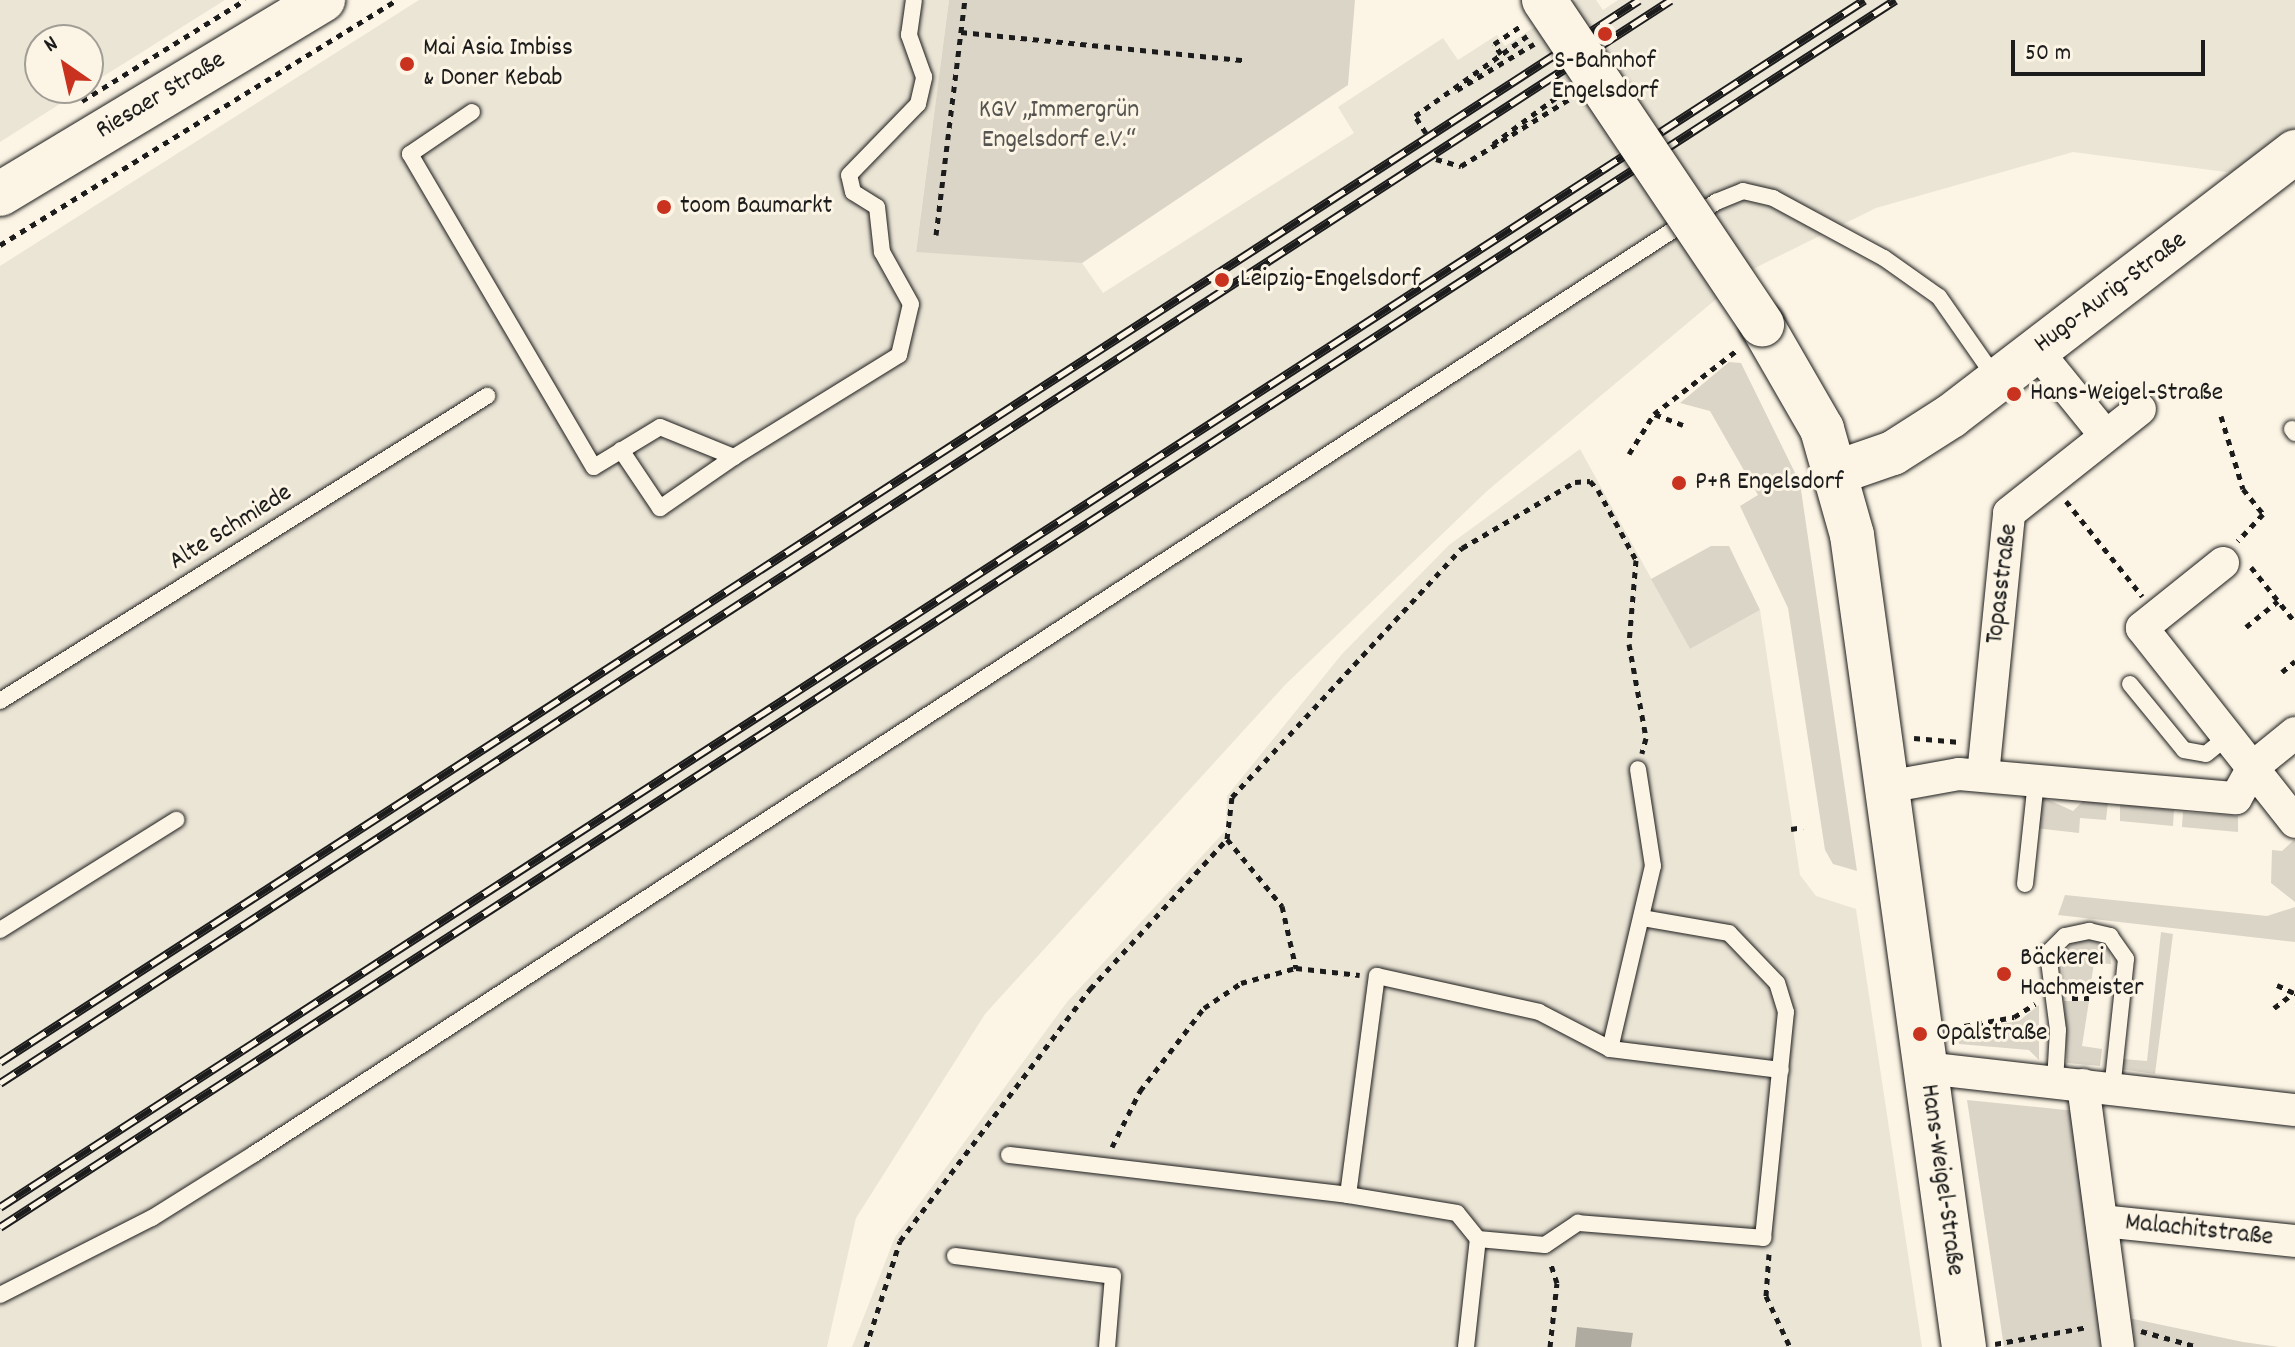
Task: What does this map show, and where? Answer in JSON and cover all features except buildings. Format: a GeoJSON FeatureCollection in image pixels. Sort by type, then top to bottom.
{"type":"FeatureCollection","features":[{"type":"Feature","properties":{"kind":"street","name":"Riesaer Straße"},"geometry":{"type":"LineString","coordinates":[[0,194],[323,0]]}},
{"type":"Feature","properties":{"kind":"street","name":"Hans-Weigel-Straße"},"geometry":{"type":"LineString","coordinates":[[1544,0],[1764,328],[1808,402],[1838,472],[1887,787],[1964,1347]]}},
{"type":"Feature","properties":{"kind":"street","name":"Hugo-Aurig-Straße"},"geometry":{"type":"LineString","coordinates":[[1838,472],[1893,453],[1997,380],[2295,152]]}},
{"type":"Feature","properties":{"kind":"street"},"geometry":{"type":"LineString","coordinates":[[2036,350],[2105,435]]}},
{"type":"Feature","properties":{"kind":"street","name":"Topasstraße"},"geometry":{"type":"LineString","coordinates":[[1983,775],[2009,513],[2140,409]]}},
{"type":"Feature","properties":{"kind":"street"},"geometry":{"type":"LineString","coordinates":[[2223,563],[2142,628],[2295,822]]}},
{"type":"Feature","properties":{"kind":"street"},"geometry":{"type":"LineString","coordinates":[[1887,787],[1983,775],[2236,798],[2253,767],[2295,733]]}},
{"type":"Feature","properties":{"kind":"street"},"geometry":{"type":"LineString","coordinates":[[1922,1051],[2084,1085],[2295,1110]]}},
{"type":"Feature","properties":{"kind":"street","name":"Malachitstraße"},"geometry":{"type":"LineString","coordinates":[[2084,1085],[2116,1337]]}},
{"type":"Feature","properties":{"kind":"street","name":"Malachitstraße"},"geometry":{"type":"LineString","coordinates":[[2102,1221],[2295,1241]]}},
{"type":"Feature","properties":{"kind":"lane"},"geometry":{"type":"LineString","coordinates":[[621,450],[660,508],[734,457],[899,355],[911,304],[887,266],[877,207],[853,192],[849,175],[918,104],[924,77],[909,35],[914,0]]}},
{"type":"Feature","properties":{"kind":"lane"},"geometry":{"type":"LineString","coordinates":[[472,112],[410,154],[497,314],[594,467],[660,427],[734,457]]}},
{"type":"Feature","properties":{"kind":"lane"},"geometry":{"type":"LineString","coordinates":[[0,1295],[152,1218],[254,1154],[1716,202],[1743,191],[1773,198],[1884,258],[1939,297],[1997,380]]}},
{"type":"Feature","properties":{"kind":"lane","name":"Alte Schmiede"},"geometry":{"type":"LineString","coordinates":[[0,701],[487,396]]}},
{"type":"Feature","properties":{"kind":"lane"},"geometry":{"type":"LineString","coordinates":[[2130,684],[2184,750],[2206,754],[2227,737]]}},
{"type":"Feature","properties":{"kind":"lane"},"geometry":{"type":"LineString","coordinates":[[1610,1049],[1653,866],[1638,769]]}},
{"type":"Feature","properties":{"kind":"lane"},"geometry":{"type":"LineString","coordinates":[[2025,884],[2036,781]]}},
{"type":"Feature","properties":{"kind":"lane"},"geometry":{"type":"LineString","coordinates":[[0,930],[176,820]]}},
{"type":"Feature","properties":{"kind":"lane"},"geometry":{"type":"LineString","coordinates":[[1478,1239],[1545,1245],[1578,1223],[1763,1238],[1786,1012],[1777,983],[1757,956],[1729,933],[1642,918]]}},
{"type":"Feature","properties":{"kind":"lane"},"geometry":{"type":"LineString","coordinates":[[2089,931],[2120,944],[2126,959],[2084,1085],[2053,998],[2052,945],[2089,931]]}},
{"type":"Feature","properties":{"kind":"lane"},"geometry":{"type":"LineString","coordinates":[[1348,1195],[1377,976],[1539,1012],[1610,1049],[1781,1070]]}},
{"type":"Feature","properties":{"kind":"lane"},"geometry":{"type":"LineString","coordinates":[[1009,1155],[1348,1195],[1457,1213],[1478,1239],[1466,1347]]}},
{"type":"Feature","properties":{"kind":"lane"},"geometry":{"type":"LineString","coordinates":[[955,1256],[1113,1276],[1107,1347]]}},
{"type":"Feature","properties":{"kind":"path"},"geometry":{"type":"LineString","coordinates":[[68,110],[245,0]]}},
{"type":"Feature","properties":{"kind":"path"},"geometry":{"type":"LineString","coordinates":[[0,245],[397,0]]}},
{"type":"Feature","properties":{"kind":"path"},"geometry":{"type":"LineString","coordinates":[[936,235],[965,0]]}},
{"type":"Feature","properties":{"kind":"path"},"geometry":{"type":"LineString","coordinates":[[961,32],[1244,60]]}},
{"type":"Feature","properties":{"kind":"path"},"geometry":{"type":"LineString","coordinates":[[1456,90],[1514,45]]}},
{"type":"Feature","properties":{"kind":"path"},"geometry":{"type":"LineString","coordinates":[[1426,133],[1415,116],[1527,48]]}},
{"type":"Feature","properties":{"kind":"path"},"geometry":{"type":"LineString","coordinates":[[1436,159],[1461,166],[1558,95]]}},
{"type":"Feature","properties":{"kind":"path"},"geometry":{"type":"LineString","coordinates":[[1492,145],[1555,108]]}},
{"type":"Feature","properties":{"kind":"path"},"geometry":{"type":"LineString","coordinates":[[1629,454],[1654,414],[1764,328]]}},
{"type":"Feature","properties":{"kind":"path"},"geometry":{"type":"LineString","coordinates":[[1654,414],[1683,425]]}},
{"type":"Feature","properties":{"kind":"path"},"geometry":{"type":"LineString","coordinates":[[2221,416],[2243,489],[2263,514],[2237,534],[2239,552],[2295,622]]}},
{"type":"Feature","properties":{"kind":"path"},"geometry":{"type":"LineString","coordinates":[[866,1347],[900,1241],[1090,989],[1227,839],[1232,797],[1462,548],[1575,482],[1590,481],[1598,490],[1636,560],[1629,644],[1646,738],[1638,769]]}},
{"type":"Feature","properties":{"kind":"path"},"geometry":{"type":"LineString","coordinates":[[2062,496],[2158,615]]}},
{"type":"Feature","properties":{"kind":"path"},"geometry":{"type":"LineString","coordinates":[[2246,627],[2278,601]]}},
{"type":"Feature","properties":{"kind":"path"},"geometry":{"type":"LineString","coordinates":[[2282,672],[2295,661]]}},
{"type":"Feature","properties":{"kind":"path"},"geometry":{"type":"LineString","coordinates":[[1791,829],[1803,827]]}},
{"type":"Feature","properties":{"kind":"path"},"geometry":{"type":"LineString","coordinates":[[1227,839],[1282,906],[1296,968]]}},
{"type":"Feature","properties":{"kind":"path"},"geometry":{"type":"LineString","coordinates":[[1102,1166],[1140,1091],[1204,1008],[1241,983],[1296,968],[1377,976]]}},
{"type":"Feature","properties":{"kind":"path"},"geometry":{"type":"LineString","coordinates":[[2274,1008],[2294,993],[2277,985]]}},
{"type":"Feature","properties":{"kind":"path"},"geometry":{"type":"LineString","coordinates":[[1922,1051],[2014,1017],[2014,1010],[2053,998]]}},
{"type":"Feature","properties":{"kind":"path"},"geometry":{"type":"LineString","coordinates":[[1763,1238],[1769,1254],[1766,1296],[1790,1347]]}},
{"type":"Feature","properties":{"kind":"path"},"geometry":{"type":"LineString","coordinates":[[1545,1245],[1557,1283],[1550,1347]]}},
{"type":"Feature","properties":{"kind":"path"},"geometry":{"type":"LineString","coordinates":[[1980,1347],[2116,1337],[2198,1347]]}},
{"type":"Feature","properties":{"kind":"shaded area"},"geometry":{"type":"Polygon","coordinates":[[[0,0],[225,0],[104,76],[104,24],[24,24],[24,104],[60,104],[0,142],[0,0]]]}},
{"type":"Feature","properties":{"kind":"shaded area"},"geometry":{"type":"Polygon","coordinates":[[[419,0],[949,0],[916,251],[1082,263],[1103,293],[1354,133],[1338,107],[1443,38],[1458,60],[1497,35],[1505,46],[1577,0],[1596,0],[1603,10],[1618,0],[2295,0],[2295,152],[2264,177],[2073,152],[1876,208],[1751,270],[1487,491],[1285,685],[985,1014],[856,1218],[827,1347],[0,1347],[0,266],[419,0]]]}},
{"type":"Feature","properties":{"kind":"shaded area"},"geometry":{"type":"Polygon","coordinates":[[[1580,449],[1690,649],[1760,610],[1800,875],[1816,896],[1856,909],[1922,1347],[852,1347],[895,1237],[1067,1002],[1226,830],[1227,796],[1342,654],[1449,545],[1580,449]]]}},
{"type":"Feature","properties":{"kind":"shaded area"},"geometry":{"type":"Polygon","coordinates":[[[1577,1327],[1633,1333],[1631,1347],[1575,1347],[1577,1327]]]}},
{"type":"Feature","properties":{"kind":"green space","name":"KGV „Immergrün Engelsdorf e.V.“"},"geometry":{"type":"Polygon","coordinates":[[[949,0],[1355,0],[1348,85],[1082,263],[916,252],[949,0]]]}},
{"type":"Feature","properties":{"kind":"green space"},"geometry":{"type":"Polygon","coordinates":[[[1729,362],[1741,363],[1800,483],[1857,871],[1833,864],[1825,850],[1788,608],[1740,506],[1758,495],[1710,411],[1680,403],[1729,362]]]}},
{"type":"Feature","properties":{"kind":"green space"},"geometry":{"type":"Polygon","coordinates":[[[1711,546],[1729,546],[1760,610],[1690,649],[1651,579],[1711,546]]]}},
{"type":"Feature","properties":{"kind":"green space"},"geometry":{"type":"Polygon","coordinates":[[[2040,796],[2073,811],[2083,801],[2108,802],[2106,820],[2080,818],[2079,833],[2035,828],[2040,796]]]}},
{"type":"Feature","properties":{"kind":"green space"},"geometry":{"type":"Polygon","coordinates":[[[2120,804],[2174,810],[2173,826],[2120,821],[2120,804]]]}},
{"type":"Feature","properties":{"kind":"green space"},"geometry":{"type":"Polygon","coordinates":[[[2183,812],[2238,816],[2238,832],[2182,827],[2183,812]]]}},
{"type":"Feature","properties":{"kind":"green space"},"geometry":{"type":"Polygon","coordinates":[[[2295,839],[2295,902],[2271,883],[2272,850],[2282,851],[2295,839]]]}},
{"type":"Feature","properties":{"kind":"green space"},"geometry":{"type":"Polygon","coordinates":[[[2065,895],[2267,916],[2295,907],[2295,942],[2058,915],[2065,895]]]}},
{"type":"Feature","properties":{"kind":"green space"},"geometry":{"type":"Polygon","coordinates":[[[2161,932],[2173,934],[2155,1074],[2119,1069],[2123,1059],[2147,1061],[2161,932]]]}},
{"type":"Feature","properties":{"kind":"green space"},"geometry":{"type":"Polygon","coordinates":[[[2095,938],[2109,946],[2111,964],[2094,963],[2089,995],[2064,994],[2061,954],[2075,941],[2095,938]]]}},
{"type":"Feature","properties":{"kind":"green space"},"geometry":{"type":"Polygon","coordinates":[[[2064,1001],[2089,1001],[2082,1046],[2102,1049],[2100,1066],[2067,1063],[2064,1001]]]}},
{"type":"Feature","properties":{"kind":"green space"},"geometry":{"type":"Polygon","coordinates":[[[2039,1005],[2039,1060],[2029,1050],[1959,1044],[1957,1031],[2019,1021],[2039,1005]]]}},
{"type":"Feature","properties":{"kind":"green space"},"geometry":{"type":"Polygon","coordinates":[[[1967,1100],[2076,1111],[2109,1347],[2004,1347],[1967,1100]]]}},
{"type":"Feature","properties":{"kind":"green space"},"geometry":{"type":"Polygon","coordinates":[[[2124,1317],[2243,1342],[2279,1347],[2128,1347],[2124,1317]]]}},
{"type":"Feature","properties":{"kind":"railway"},"geometry":{"type":"LineString","coordinates":[[0,1062],[1639,0]]}},
{"type":"Feature","properties":{"kind":"railway"},"geometry":{"type":"LineString","coordinates":[[0,1083],[1671,0]]}},
{"type":"Feature","properties":{"kind":"railway"},"geometry":{"type":"LineString","coordinates":[[0,1207],[1864,0]]}},
{"type":"Feature","properties":{"kind":"railway"},"geometry":{"type":"LineString","coordinates":[[0,1227],[1895,0]]}},
{"type":"Feature","properties":{"kind":"place","name":"S-Bahnhof Engelsdorf"},"geometry":{"type":"Point","coordinates":[1605,34]}},
{"type":"Feature","properties":{"kind":"place","name":"Mai Asia Imbiss & Doner Kebab"},"geometry":{"type":"Point","coordinates":[407,64]}},
{"type":"Feature","properties":{"kind":"place","name":"toom Baumarkt"},"geometry":{"type":"Point","coordinates":[664,207]}},
{"type":"Feature","properties":{"kind":"place","name":"Leipzig-Engelsdorf"},"geometry":{"type":"Point","coordinates":[1222,280]}},
{"type":"Feature","properties":{"kind":"place","name":"Hans-Weigel-Straße"},"geometry":{"type":"Point","coordinates":[2014,394]}},
{"type":"Feature","properties":{"kind":"place","name":"P+R Engelsdorf"},"geometry":{"type":"Point","coordinates":[1679,483]}},
{"type":"Feature","properties":{"kind":"place","name":"Bäckerei Hachmeister"},"geometry":{"type":"Point","coordinates":[2004,974]}},
{"type":"Feature","properties":{"kind":"place","name":"Opalstraße"},"geometry":{"type":"Point","coordinates":[1920,1034]}}]}
